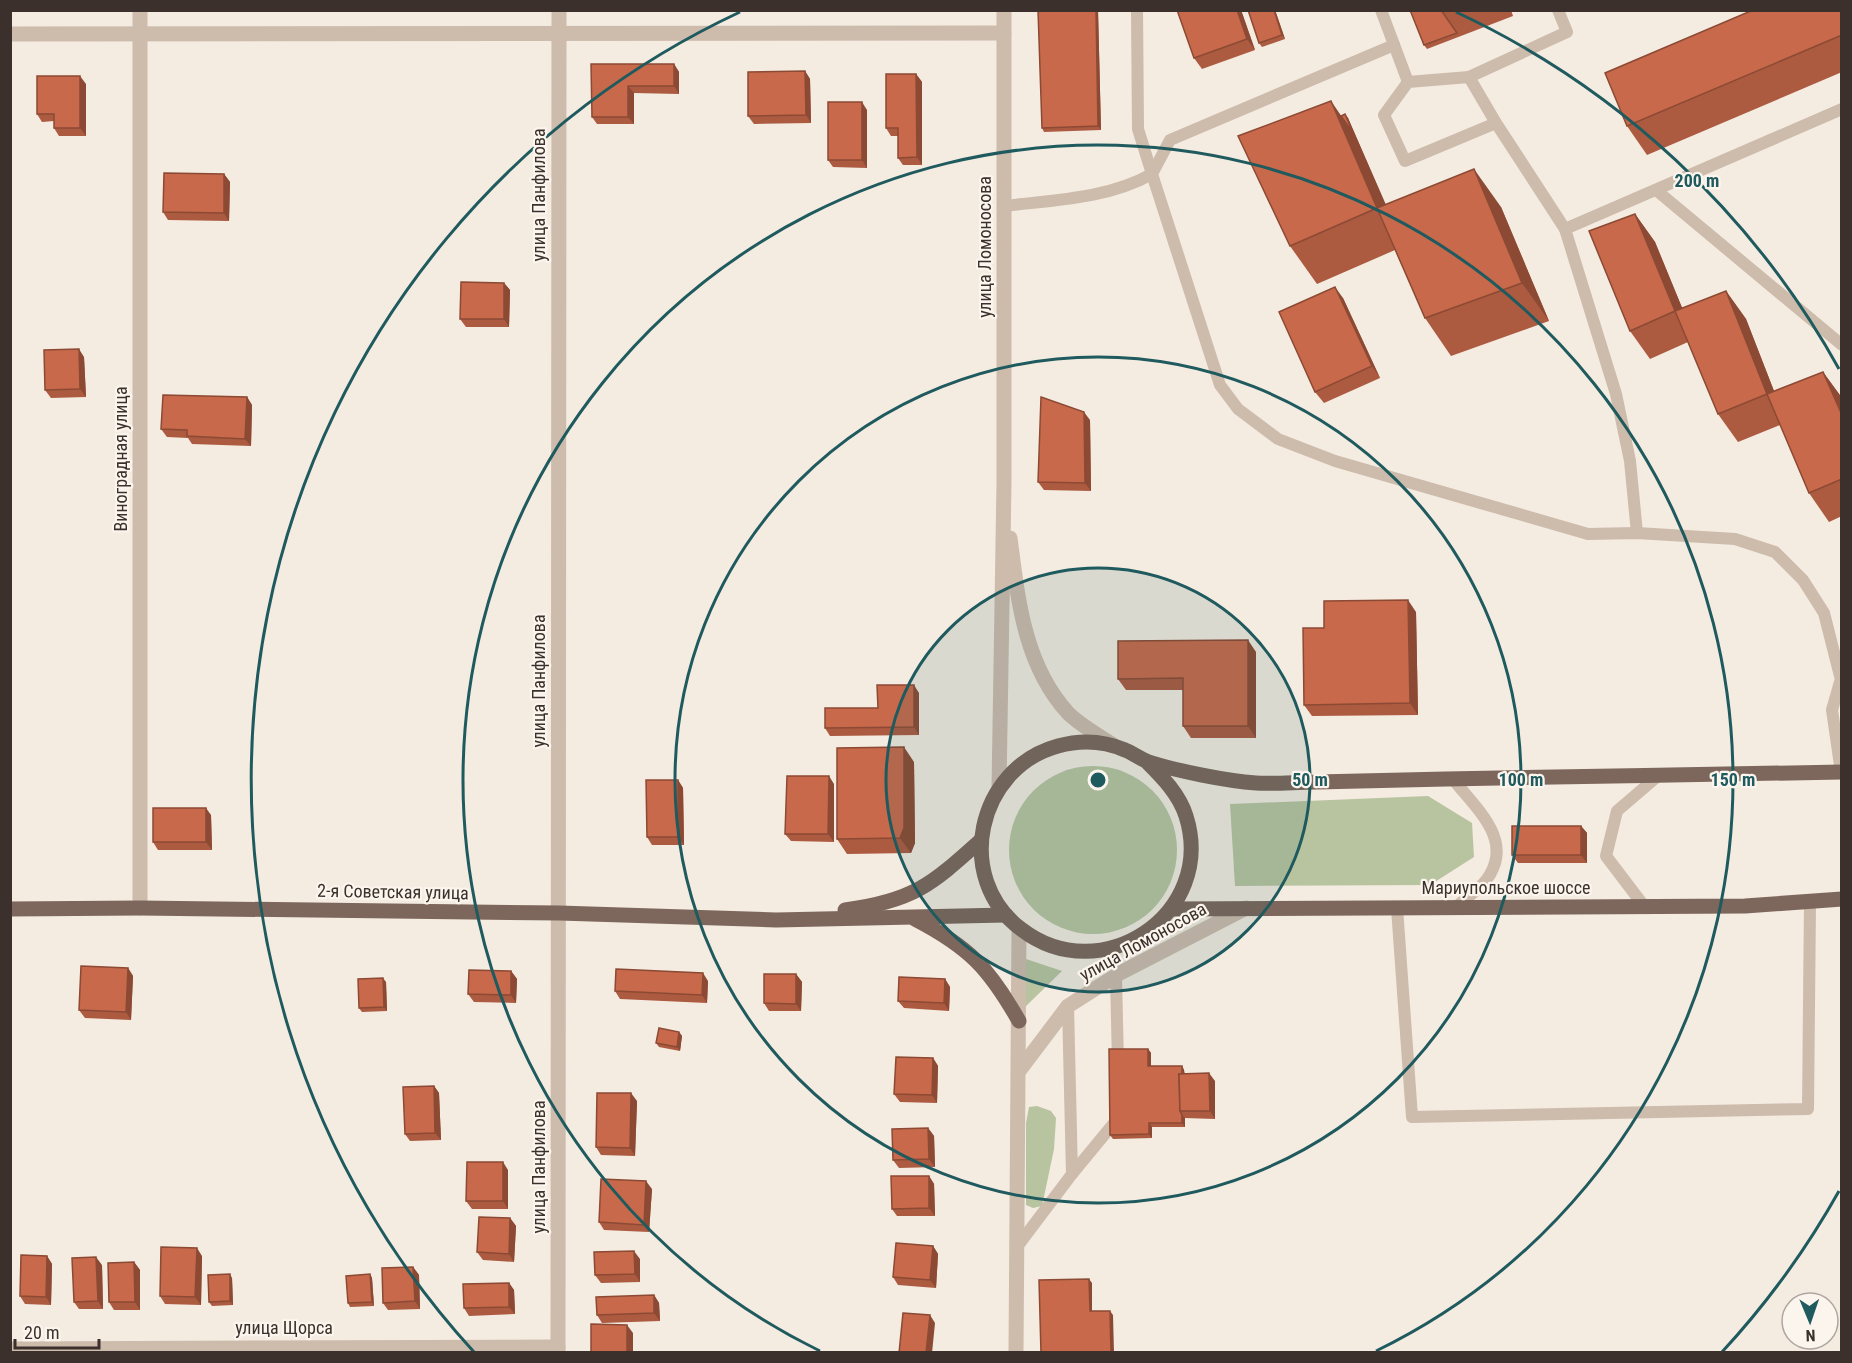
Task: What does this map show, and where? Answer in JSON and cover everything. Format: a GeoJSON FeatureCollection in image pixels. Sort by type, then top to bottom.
{"type":"FeatureCollection","features":[{"type":"Feature","properties":{"kind":"main road"},"geometry":{"type":"LineString","coordinates":[[1147,762],[1172,787],[1186,814],[1190,834],[1191,857],[1184,883],[1171,909],[1144,934],[1119,946],[1100,950],[1069,950],[1045,944],[1019,928],[1006,915],[986,881],[981,841],[985,816],[999,788],[1018,766],[1056,746],[1077,742],[1113,745],[1147,762],[1255,783],[1841,772]]}},
{"type":"Feature","properties":{"kind":"main road","name":"2-я Советская улица"},"geometry":{"type":"LineString","coordinates":[[776,920],[874,906],[904,898],[937,880],[981,841]]}},
{"type":"Feature","properties":{"kind":"main road","name":"Мариупольское шоссе"},"geometry":{"type":"LineString","coordinates":[[1171,909],[1745,906],[1842,899]]}},
{"type":"Feature","properties":{"kind":"main road","name":"2-я Советская улица"},"geometry":{"type":"LineString","coordinates":[[10,909],[140,908],[559,913],[776,920],[1006,915]]}},
{"type":"Feature","properties":{"kind":"main road","name":"2-я Советская улица"},"geometry":{"type":"LineString","coordinates":[[912,917],[942,933],[970,953],[998,984],[1019,1021]]}},
{"type":"Feature","properties":{"kind":"street","name":"Виноградная улица"},"geometry":{"type":"LineString","coordinates":[[140,10],[140,908]]}},
{"type":"Feature","properties":{"kind":"street","name":"улица Панфилова"},"geometry":{"type":"LineString","coordinates":[[558,1350],[559,10]]}},
{"type":"Feature","properties":{"kind":"street","name":"улица Ломоносова"},"geometry":{"type":"LineString","coordinates":[[999,788],[1004,483],[1004,10]]}},
{"type":"Feature","properties":{"kind":"street"},"geometry":{"type":"LineString","coordinates":[[10,34],[1004,33]]}},
{"type":"Feature","properties":{"kind":"street","name":"улица Ломоносова"},"geometry":{"type":"LineString","coordinates":[[1004,483],[1018,599],[1033,657],[1046,684],[1069,714],[1113,745]]}},
{"type":"Feature","properties":{"kind":"street","name":"улица Ломоносова"},"geometry":{"type":"LineString","coordinates":[[1019,1071],[1068,1006],[1116,975],[1246,908]]}},
{"type":"Feature","properties":{"kind":"street"},"geometry":{"type":"LineString","coordinates":[[1016,1353],[1019,928]]}},
{"type":"Feature","properties":{"kind":"street","name":"улица Щорса"},"geometry":{"type":"LineString","coordinates":[[10,1349],[558,1350]]}},
{"type":"Feature","properties":{"kind":"lane"},"geometry":{"type":"LineString","coordinates":[[1137,10],[1138,129],[1220,385],[1238,410],[1278,439],[1335,461],[1588,534],[1637,532],[1735,539],[1775,552],[1803,579],[1824,613],[1841,676],[1832,710],[1841,772]]}},
{"type":"Feature","properties":{"kind":"lane"},"geometry":{"type":"LineString","coordinates":[[1381,10],[1408,82]]}},
{"type":"Feature","properties":{"kind":"lane"},"geometry":{"type":"LineString","coordinates":[[1496,123],[1405,161],[1384,115],[1408,82],[1469,77],[1567,32],[1558,10]]}},
{"type":"Feature","properties":{"kind":"lane"},"geometry":{"type":"LineString","coordinates":[[1004,206],[1095,195],[1136,183],[1152,174],[1170,140],[1394,45]]}},
{"type":"Feature","properties":{"kind":"lane"},"geometry":{"type":"LineString","coordinates":[[1469,77],[1496,123],[1565,228],[1616,394],[1630,461],[1637,532]]}},
{"type":"Feature","properties":{"kind":"lane"},"geometry":{"type":"LineString","coordinates":[[1565,228],[1842,110]]}},
{"type":"Feature","properties":{"kind":"lane"},"geometry":{"type":"LineString","coordinates":[[1656,190],[1842,345]]}},
{"type":"Feature","properties":{"kind":"lane"},"geometry":{"type":"LineString","coordinates":[[1644,906],[1606,856],[1617,811],[1659,775]]}},
{"type":"Feature","properties":{"kind":"lane"},"geometry":{"type":"LineString","coordinates":[[1453,779],[1496,835],[1499,853],[1487,879],[1456,907]]}},
{"type":"Feature","properties":{"kind":"lane"},"geometry":{"type":"LineString","coordinates":[[1397,908],[1412,1117],[1808,1109],[1810,901]]}},
{"type":"Feature","properties":{"kind":"lane"},"geometry":{"type":"LineString","coordinates":[[1116,975],[1119,1081]]}},
{"type":"Feature","properties":{"kind":"lane"},"geometry":{"type":"LineString","coordinates":[[1068,1006],[1072,1174]]}},
{"type":"Feature","properties":{"kind":"lane"},"geometry":{"type":"LineString","coordinates":[[1017,1247],[1119,1117],[1119,1105]]}},
{"type":"Feature","properties":{"kind":"green space"},"geometry":{"type":"Polygon","coordinates":[[[1093,766],[1109,767],[1125,772],[1153,790],[1171,818],[1176,834],[1176,866],[1171,882],[1153,910],[1125,928],[1109,933],[1093,934],[1077,933],[1061,928],[1033,910],[1015,882],[1010,866],[1009,850],[1010,834],[1015,818],[1033,790],[1061,772],[1077,767],[1093,766]]]}},
{"type":"Feature","properties":{"kind":"green space"},"geometry":{"type":"Polygon","coordinates":[[[1428,796],[1472,823],[1474,857],[1430,885],[1235,886],[1230,804],[1428,796]]]}},
{"type":"Feature","properties":{"kind":"green space"},"geometry":{"type":"Polygon","coordinates":[[[1023,958],[1062,971],[1023,1009],[1023,958]]]}},
{"type":"Feature","properties":{"kind":"green space"},"geometry":{"type":"Polygon","coordinates":[[[1037,1106],[1051,1111],[1056,1118],[1054,1149],[1042,1206],[1033,1208],[1026,1205],[1026,1123],[1029,1107],[1037,1106]]]}},
{"type":"Feature","properties":{"kind":"building"},"geometry":{"type":"Polygon","coordinates":[[[1038,10],[1096,10],[1098,126],[1042,128],[1038,10]]]}},
{"type":"Feature","properties":{"kind":"building"},"geometry":{"type":"Polygon","coordinates":[[[1177,10],[1237,10],[1247,39],[1194,58],[1177,10]]]}},
{"type":"Feature","properties":{"kind":"building"},"geometry":{"type":"Polygon","coordinates":[[[1248,10],[1274,10],[1282,35],[1259,43],[1248,10]]]}},
{"type":"Feature","properties":{"kind":"building"},"geometry":{"type":"Polygon","coordinates":[[[1410,10],[1441,10],[1457,33],[1424,45],[1410,10]]]}},
{"type":"Feature","properties":{"kind":"building"},"geometry":{"type":"Polygon","coordinates":[[[1753,10],[1842,10],[1842,35],[1627,126],[1605,73],[1753,10]]]}},
{"type":"Feature","properties":{"kind":"building"},"geometry":{"type":"Polygon","coordinates":[[[591,64],[674,64],[674,86],[628,86],[628,117],[592,117],[591,64]]]}},
{"type":"Feature","properties":{"kind":"building"},"geometry":{"type":"Polygon","coordinates":[[[805,71],[806,115],[748,116],[748,72],[805,71]]]}},
{"type":"Feature","properties":{"kind":"building"},"geometry":{"type":"Polygon","coordinates":[[[886,74],[916,74],[917,157],[898,158],[898,128],[886,128],[886,74]]]}},
{"type":"Feature","properties":{"kind":"building"},"geometry":{"type":"Polygon","coordinates":[[[37,76],[80,76],[80,128],[54,128],[54,114],[37,114],[37,76]]]}},
{"type":"Feature","properties":{"kind":"building"},"geometry":{"type":"Polygon","coordinates":[[[1331,101],[1377,208],[1290,246],[1238,136],[1331,101]]]}},
{"type":"Feature","properties":{"kind":"building"},"geometry":{"type":"Polygon","coordinates":[[[828,102],[862,102],[862,160],[828,160],[828,102]]]}},
{"type":"Feature","properties":{"kind":"building"},"geometry":{"type":"Polygon","coordinates":[[[1345,114],[1353,133],[1341,116],[1345,114]]]}},
{"type":"Feature","properties":{"kind":"building"},"geometry":{"type":"Polygon","coordinates":[[[1474,169],[1522,283],[1425,318],[1377,208],[1474,169]]]}},
{"type":"Feature","properties":{"kind":"building"},"geometry":{"type":"Polygon","coordinates":[[[164,173],[224,174],[224,213],[163,212],[164,173]]]}},
{"type":"Feature","properties":{"kind":"building"},"geometry":{"type":"Polygon","coordinates":[[[1635,214],[1675,311],[1630,331],[1589,231],[1635,214]]]}},
{"type":"Feature","properties":{"kind":"building"},"geometry":{"type":"Polygon","coordinates":[[[461,282],[504,283],[504,319],[460,319],[461,282]]]}},
{"type":"Feature","properties":{"kind":"building"},"geometry":{"type":"Polygon","coordinates":[[[1335,287],[1372,366],[1315,392],[1279,312],[1335,287]]]}},
{"type":"Feature","properties":{"kind":"building"},"geometry":{"type":"Polygon","coordinates":[[[1726,291],[1767,394],[1718,414],[1675,311],[1726,291]]]}},
{"type":"Feature","properties":{"kind":"building"},"geometry":{"type":"Polygon","coordinates":[[[79,349],[80,389],[45,390],[44,350],[79,349]]]}},
{"type":"Feature","properties":{"kind":"building"},"geometry":{"type":"Polygon","coordinates":[[[1823,372],[1842,415],[1842,479],[1809,493],[1767,394],[1823,372]]]}},
{"type":"Feature","properties":{"kind":"building"},"geometry":{"type":"Polygon","coordinates":[[[163,395],[247,397],[245,439],[187,436],[187,430],[161,429],[163,395]]]}},
{"type":"Feature","properties":{"kind":"building"},"geometry":{"type":"Polygon","coordinates":[[[1041,397],[1084,412],[1085,483],[1038,482],[1041,397]]]}},
{"type":"Feature","properties":{"kind":"building"},"geometry":{"type":"Polygon","coordinates":[[[1408,600],[1410,703],[1304,705],[1303,628],[1324,628],[1324,601],[1408,600]]]}},
{"type":"Feature","properties":{"kind":"building"},"geometry":{"type":"Polygon","coordinates":[[[1248,640],[1248,726],[1183,726],[1183,678],[1118,679],[1118,641],[1248,640]]]}},
{"type":"Feature","properties":{"kind":"building"},"geometry":{"type":"Polygon","coordinates":[[[877,685],[914,685],[914,727],[825,728],[825,708],[878,708],[877,685]]]}},
{"type":"Feature","properties":{"kind":"building"},"geometry":{"type":"Polygon","coordinates":[[[904,747],[904,828],[900,838],[837,839],[837,748],[904,747]]]}},
{"type":"Feature","properties":{"kind":"building"},"geometry":{"type":"Polygon","coordinates":[[[787,776],[829,776],[828,834],[785,834],[787,776]]]}},
{"type":"Feature","properties":{"kind":"building"},"geometry":{"type":"Polygon","coordinates":[[[646,780],[678,780],[678,837],[647,837],[646,780]]]}},
{"type":"Feature","properties":{"kind":"building"},"geometry":{"type":"Polygon","coordinates":[[[153,808],[206,808],[206,842],[153,842],[153,808]]]}},
{"type":"Feature","properties":{"kind":"building"},"geometry":{"type":"Polygon","coordinates":[[[1512,826],[1581,826],[1581,855],[1512,855],[1512,826]]]}},
{"type":"Feature","properties":{"kind":"building"},"geometry":{"type":"Polygon","coordinates":[[[81,966],[128,968],[126,1012],[79,1010],[81,966]]]}},
{"type":"Feature","properties":{"kind":"building"},"geometry":{"type":"Polygon","coordinates":[[[616,969],[703,973],[702,995],[615,991],[616,969]]]}},
{"type":"Feature","properties":{"kind":"building"},"geometry":{"type":"Polygon","coordinates":[[[469,970],[511,971],[511,995],[468,994],[469,970]]]}},
{"type":"Feature","properties":{"kind":"building"},"geometry":{"type":"Polygon","coordinates":[[[764,974],[796,974],[796,1004],[764,1003],[764,974]]]}},
{"type":"Feature","properties":{"kind":"building"},"geometry":{"type":"Polygon","coordinates":[[[899,977],[945,979],[944,1003],[898,1001],[899,977]]]}},
{"type":"Feature","properties":{"kind":"building"},"geometry":{"type":"Polygon","coordinates":[[[383,978],[384,1007],[359,1008],[358,979],[383,978]]]}},
{"type":"Feature","properties":{"kind":"building"},"geometry":{"type":"Polygon","coordinates":[[[659,1028],[679,1032],[677,1047],[656,1043],[659,1028]]]}},
{"type":"Feature","properties":{"kind":"building"},"geometry":{"type":"Polygon","coordinates":[[[1109,1049],[1148,1049],[1148,1066],[1182,1066],[1182,1074],[1179,1074],[1182,1123],[1149,1123],[1149,1134],[1110,1135],[1109,1049]]]}},
{"type":"Feature","properties":{"kind":"building"},"geometry":{"type":"Polygon","coordinates":[[[896,1057],[933,1058],[932,1095],[894,1094],[896,1057]]]}},
{"type":"Feature","properties":{"kind":"building"},"geometry":{"type":"Polygon","coordinates":[[[1209,1073],[1210,1111],[1180,1111],[1179,1074],[1209,1073]]]}},
{"type":"Feature","properties":{"kind":"building"},"geometry":{"type":"Polygon","coordinates":[[[434,1086],[435,1133],[405,1134],[403,1087],[434,1086]]]}},
{"type":"Feature","properties":{"kind":"building"},"geometry":{"type":"Polygon","coordinates":[[[597,1093],[631,1093],[630,1148],[596,1147],[597,1093]]]}},
{"type":"Feature","properties":{"kind":"building"},"geometry":{"type":"Polygon","coordinates":[[[928,1128],[929,1159],[893,1160],[892,1129],[928,1128]]]}},
{"type":"Feature","properties":{"kind":"building"},"geometry":{"type":"Polygon","coordinates":[[[467,1162],[503,1162],[503,1201],[466,1201],[467,1162]]]}},
{"type":"Feature","properties":{"kind":"building"},"geometry":{"type":"Polygon","coordinates":[[[891,1176],[929,1176],[929,1208],[892,1209],[891,1176]]]}},
{"type":"Feature","properties":{"kind":"building"},"geometry":{"type":"Polygon","coordinates":[[[601,1179],[646,1181],[644,1225],[599,1222],[601,1179]]]}},
{"type":"Feature","properties":{"kind":"building"},"geometry":{"type":"Polygon","coordinates":[[[479,1217],[510,1218],[509,1254],[477,1252],[479,1217]]]}},
{"type":"Feature","properties":{"kind":"building"},"geometry":{"type":"Polygon","coordinates":[[[896,1243],[933,1246],[930,1280],[893,1277],[896,1243]]]}},
{"type":"Feature","properties":{"kind":"building"},"geometry":{"type":"Polygon","coordinates":[[[161,1247],[197,1248],[195,1297],[160,1296],[161,1247]]]}},
{"type":"Feature","properties":{"kind":"building"},"geometry":{"type":"Polygon","coordinates":[[[634,1251],[635,1274],[595,1275],[594,1252],[634,1251]]]}},
{"type":"Feature","properties":{"kind":"building"},"geometry":{"type":"Polygon","coordinates":[[[21,1255],[47,1256],[46,1297],[20,1296],[21,1255]]]}},
{"type":"Feature","properties":{"kind":"building"},"geometry":{"type":"Polygon","coordinates":[[[96,1257],[98,1301],[74,1302],[72,1258],[96,1257]]]}},
{"type":"Feature","properties":{"kind":"building"},"geometry":{"type":"Polygon","coordinates":[[[134,1262],[135,1302],[109,1302],[108,1263],[134,1262]]]}},
{"type":"Feature","properties":{"kind":"building"},"geometry":{"type":"Polygon","coordinates":[[[413,1267],[415,1301],[383,1303],[382,1268],[413,1267]]]}},
{"type":"Feature","properties":{"kind":"building"},"geometry":{"type":"Polygon","coordinates":[[[230,1274],[230,1301],[209,1302],[208,1275],[230,1274]]]}},
{"type":"Feature","properties":{"kind":"building"},"geometry":{"type":"Polygon","coordinates":[[[370,1274],[372,1302],[348,1303],[346,1276],[370,1274]]]}},
{"type":"Feature","properties":{"kind":"building"},"geometry":{"type":"Polygon","coordinates":[[[1089,1279],[1090,1311],[1110,1311],[1111,1353],[1041,1353],[1039,1280],[1089,1279]]]}},
{"type":"Feature","properties":{"kind":"building"},"geometry":{"type":"Polygon","coordinates":[[[509,1283],[509,1307],[464,1308],[463,1284],[509,1283]]]}},
{"type":"Feature","properties":{"kind":"building"},"geometry":{"type":"Polygon","coordinates":[[[654,1295],[654,1313],[597,1315],[596,1297],[654,1295]]]}},
{"type":"Feature","properties":{"kind":"building"},"geometry":{"type":"Polygon","coordinates":[[[903,1313],[930,1315],[926,1353],[899,1353],[903,1313]]]}},
{"type":"Feature","properties":{"kind":"building"},"geometry":{"type":"Polygon","coordinates":[[[591,1324],[627,1325],[627,1353],[591,1353],[591,1324]]]}}]}
